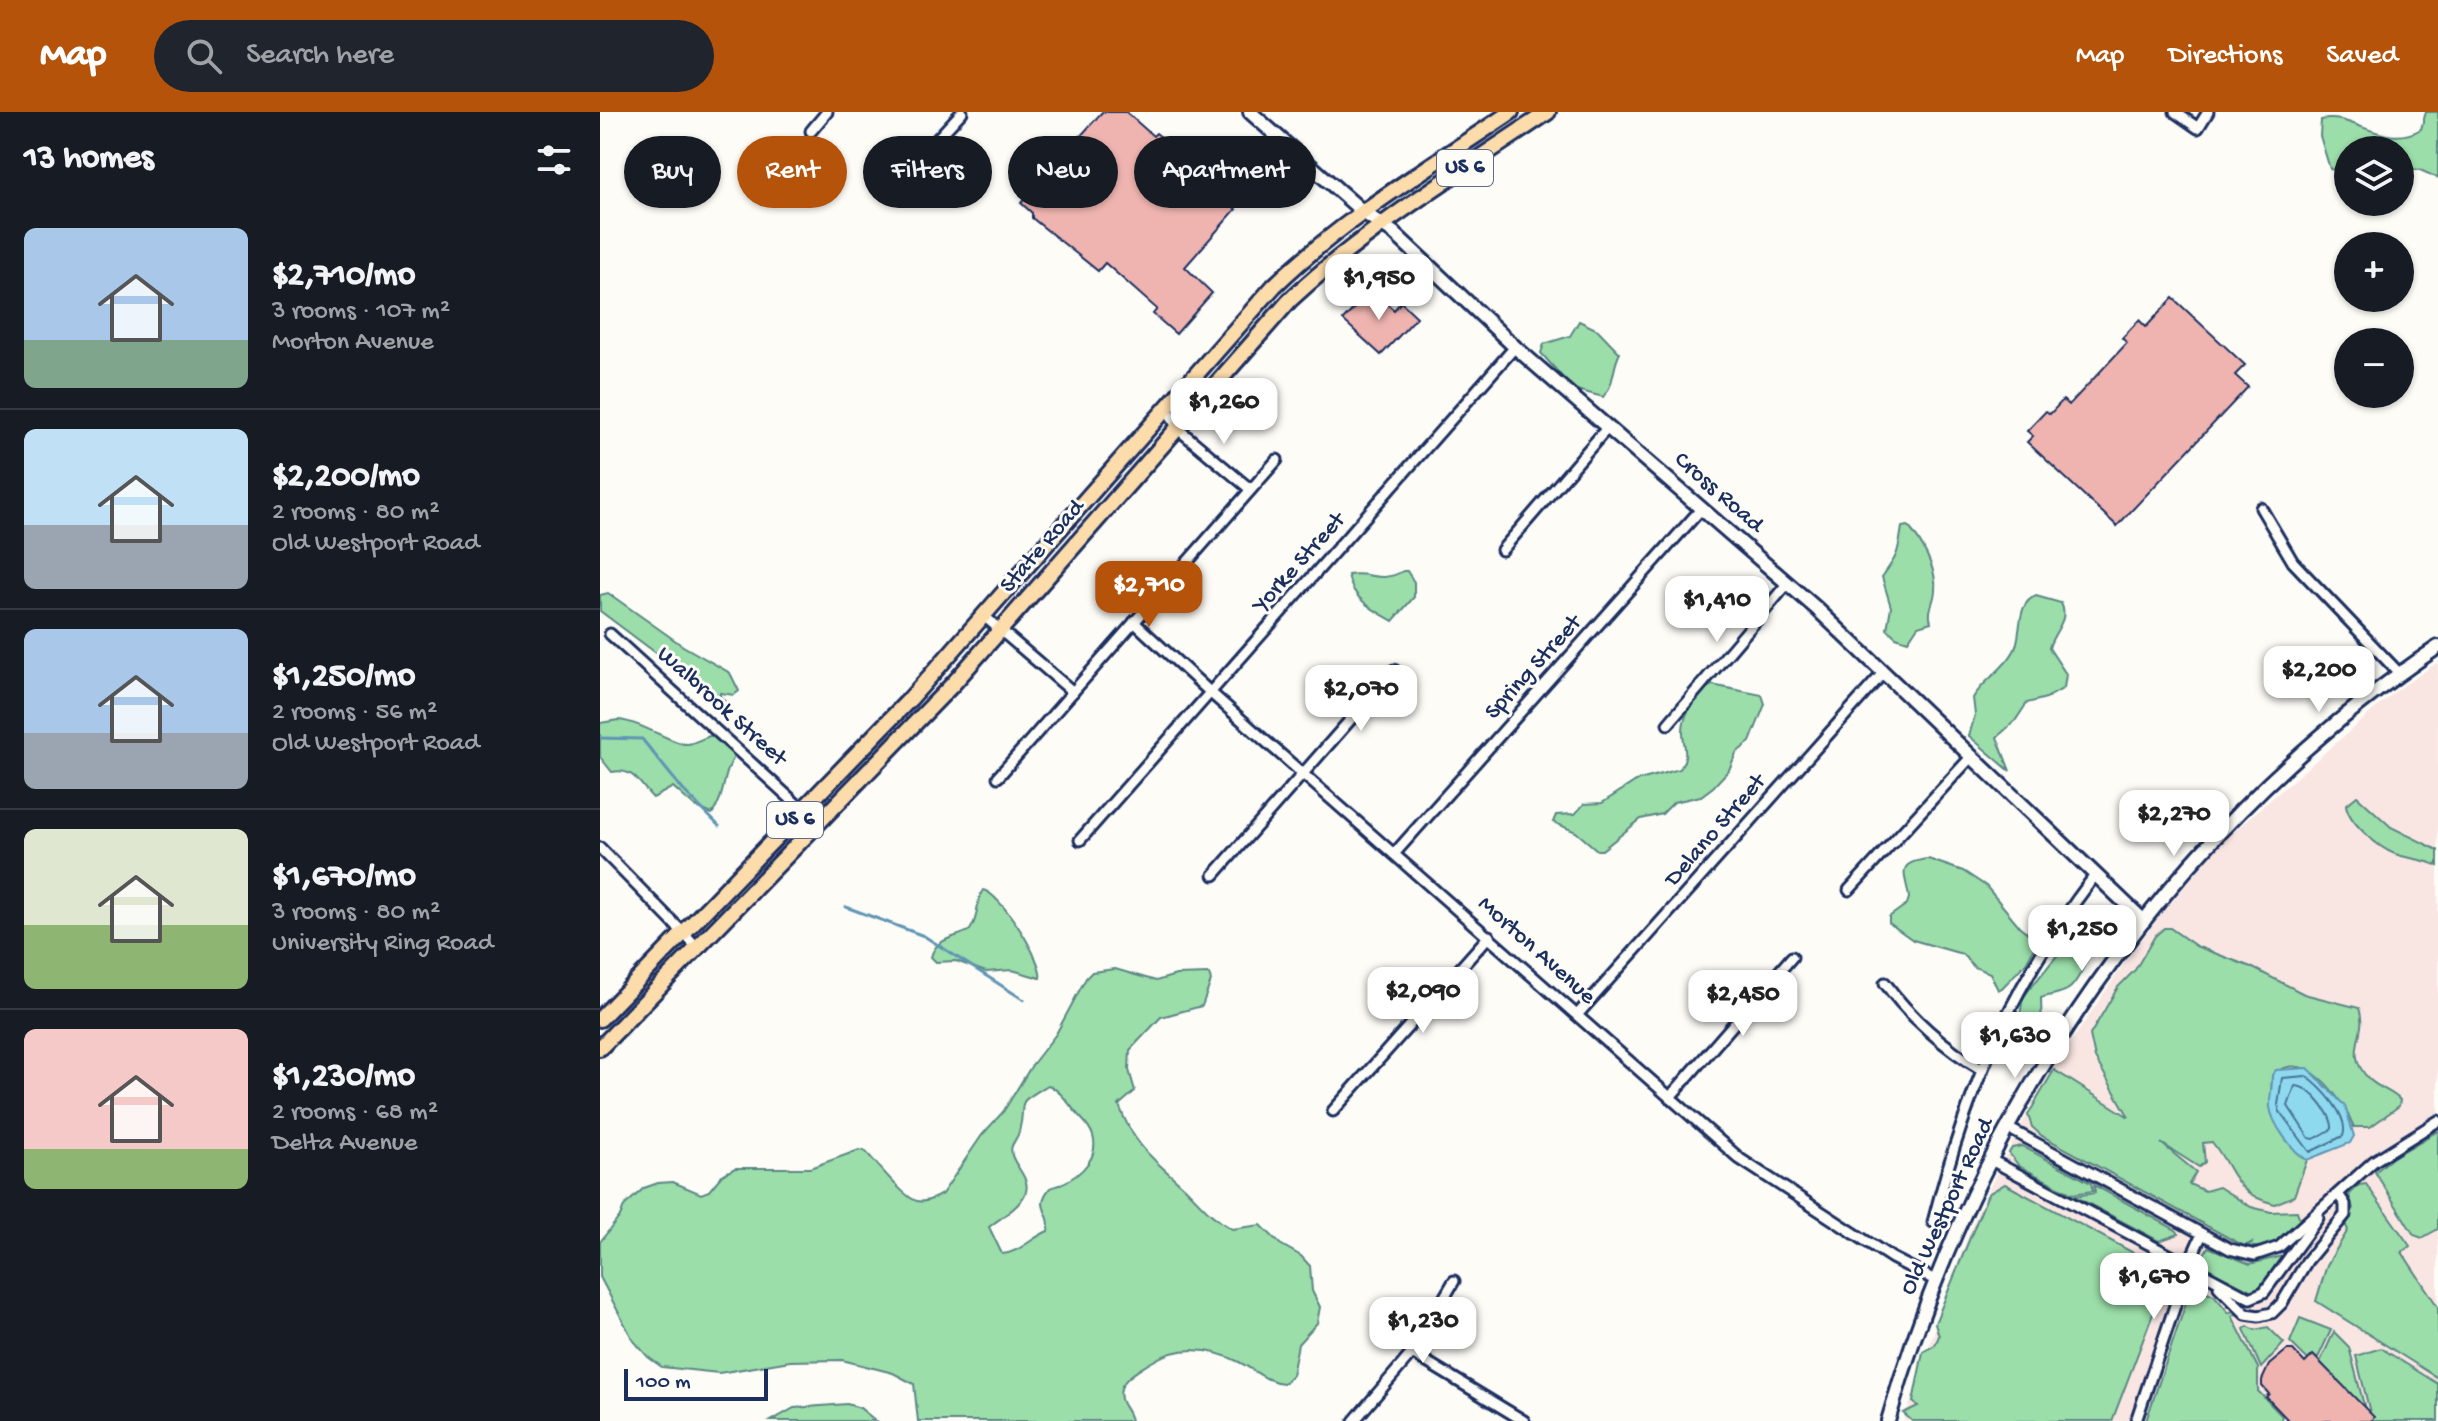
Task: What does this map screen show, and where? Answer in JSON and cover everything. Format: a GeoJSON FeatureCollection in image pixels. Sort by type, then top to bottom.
{"type":"FeatureCollection","features":[{"type":"Feature","properties":{"kind":"main road","name":"State Road"},"geometry":{"type":"LineString","coordinates":[[600,1019],[804,811],[984,616],[1274,286],[1314,249],[1363,212],[1511,112]]}},
{"type":"Feature","properties":{"kind":"main road","name":"State Road"},"geometry":{"type":"LineString","coordinates":[[600,1048],[934,704],[1290,300],[1324,268],[1382,224],[1548,112]]}},
{"type":"Feature","properties":{"kind":"street"},"geometry":{"type":"LineString","coordinates":[[811,131],[827,112]]}},
{"type":"Feature","properties":{"kind":"street"},"geometry":{"type":"LineString","coordinates":[[940,136],[962,112]]}},
{"type":"Feature","properties":{"kind":"street","name":"Cross Road"},"geometry":{"type":"LineString","coordinates":[[1250,112],[1363,212],[1382,224],[1515,347],[1788,583],[2144,921]]}},
{"type":"Feature","properties":{"kind":"street"},"geometry":{"type":"LineString","coordinates":[[2175,112],[2198,128],[2208,112]]}},
{"type":"Feature","properties":{"kind":"street","name":"Yorke Street"},"geometry":{"type":"LineString","coordinates":[[1080,840],[1515,347]]}},
{"type":"Feature","properties":{"kind":"street"},"geometry":{"type":"LineString","coordinates":[[1167,407],[1177,428],[1250,489]]}},
{"type":"Feature","properties":{"kind":"street"},"geometry":{"type":"LineString","coordinates":[[1502,550],[1608,427]]}},
{"type":"Feature","properties":{"kind":"street"},"geometry":{"type":"LineString","coordinates":[[998,777],[1277,460]]}},
{"type":"Feature","properties":{"kind":"street","name":"Spring Street"},"geometry":{"type":"LineString","coordinates":[[1394,854],[1702,508]]}},
{"type":"Feature","properties":{"kind":"street"},"geometry":{"type":"LineString","coordinates":[[2261,508],[2293,562],[2399,673]]}},
{"type":"Feature","properties":{"kind":"street"},"geometry":{"type":"LineString","coordinates":[[1668,724],[1788,583]]}},
{"type":"Feature","properties":{"kind":"street"},"geometry":{"type":"LineString","coordinates":[[984,616],[1073,692]]}},
{"type":"Feature","properties":{"kind":"street","name":"Morton Avenue"},"geometry":{"type":"LineString","coordinates":[[1134,622],[1740,1159],[1892,1258],[1935,1280]]}},
{"type":"Feature","properties":{"kind":"street","name":"Walbrook Street"},"geometry":{"type":"LineString","coordinates":[[610,634],[804,811]]}},
{"type":"Feature","properties":{"kind":"street","name":"Old Westport Road"},"geometry":{"type":"LineString","coordinates":[[1888,1421],[1935,1280],[1991,1160],[2060,1038],[2144,921],[2212,842],[2334,725],[2399,673],[2438,647]]}},
{"type":"Feature","properties":{"kind":"street"},"geometry":{"type":"LineString","coordinates":[[1214,875],[1394,670]]}},
{"type":"Feature","properties":{"kind":"street","name":"Delano Street"},"geometry":{"type":"LineString","coordinates":[[1578,1014],[1884,672]]}},
{"type":"Feature","properties":{"kind":"street"},"geometry":{"type":"LineString","coordinates":[[1849,890],[1972,756]]}},
{"type":"Feature","properties":{"kind":"street"},"geometry":{"type":"LineString","coordinates":[[602,854],[698,948]]}},
{"type":"Feature","properties":{"kind":"street"},"geometry":{"type":"LineString","coordinates":[[1933,1222],[1981,1069],[2009,1007],[2057,927],[2096,874]]}},
{"type":"Feature","properties":{"kind":"street"},"geometry":{"type":"LineString","coordinates":[[1333,1111],[1489,936]]}},
{"type":"Feature","properties":{"kind":"street"},"geometry":{"type":"LineString","coordinates":[[1670,1097],[1792,957]]}},
{"type":"Feature","properties":{"kind":"street"},"geometry":{"type":"LineString","coordinates":[[1885,983],[1899,1002],[1960,1057],[1981,1069]]}},
{"type":"Feature","properties":{"kind":"street"},"geometry":{"type":"LineString","coordinates":[[2008,1128],[2243,1254],[2268,1253],[2283,1244],[2378,1158],[2438,1121]]}},
{"type":"Feature","properties":{"kind":"street"},"geometry":{"type":"LineString","coordinates":[[1991,1160],[2245,1297],[2261,1295],[2338,1194]]}},
{"type":"Feature","properties":{"kind":"street"},"geometry":{"type":"LineString","coordinates":[[2209,1279],[2246,1314],[2259,1316],[2272,1313],[2279,1307],[2307,1261],[2345,1215],[2345,1204],[2338,1194]]}},
{"type":"Feature","properties":{"kind":"street"},"geometry":{"type":"LineString","coordinates":[[2136,1421],[2202,1234]]}},
{"type":"Feature","properties":{"kind":"street"},"geometry":{"type":"LineString","coordinates":[[1354,1421],[1412,1353],[1454,1281]]}},
{"type":"Feature","properties":{"kind":"street"},"geometry":{"type":"LineString","coordinates":[[1412,1353],[1524,1421]]}},
{"type":"Feature","properties":{"kind":"shaded area"},"geometry":{"type":"Polygon","coordinates":[[[2438,662],[2438,1421],[1904,1421],[1979,1208],[2041,1087],[2121,968],[2160,915],[2225,839],[2397,690],[2438,662]]]}},
{"type":"Feature","properties":{"kind":"green space"},"geometry":{"type":"Polygon","coordinates":[[[2426,112],[2438,112],[2438,178],[2414,169],[2414,136],[2394,136],[2421,129],[2426,112]]]}},
{"type":"Feature","properties":{"kind":"green space"},"geometry":{"type":"Polygon","coordinates":[[[2321,120],[2345,121],[2394,136],[2334,136],[2334,170],[2330,169],[2320,136],[2321,120]]]}},
{"type":"Feature","properties":{"kind":"green space"},"geometry":{"type":"Polygon","coordinates":[[[1579,321],[1598,330],[1620,353],[1610,387],[1603,397],[1573,389],[1541,353],[1544,344],[1570,336],[1579,321]]]}},
{"type":"Feature","properties":{"kind":"green space"},"geometry":{"type":"Polygon","coordinates":[[[1908,526],[1928,556],[1935,583],[1931,622],[1918,626],[1908,641],[1896,637],[1887,629],[1891,607],[1882,577],[1896,554],[1902,527],[1908,526]]]}},
{"type":"Feature","properties":{"kind":"green space"},"geometry":{"type":"Polygon","coordinates":[[[1407,571],[1414,582],[1414,597],[1393,621],[1359,597],[1348,575],[1388,577],[1407,571]]]}},
{"type":"Feature","properties":{"kind":"green space"},"geometry":{"type":"Polygon","coordinates":[[[608,593],[683,646],[730,673],[739,691],[734,695],[720,693],[728,705],[728,713],[719,712],[684,674],[600,611],[600,595],[608,593]]]}},
{"type":"Feature","properties":{"kind":"green space"},"geometry":{"type":"Polygon","coordinates":[[[2036,596],[2061,603],[2063,609],[2062,621],[2049,648],[2066,674],[2064,688],[2046,698],[2027,703],[2015,721],[1997,737],[2010,771],[1969,736],[1975,715],[1973,698],[2014,651],[2022,612],[2029,600],[2036,596]]]}},
{"type":"Feature","properties":{"kind":"green space"},"geometry":{"type":"Polygon","coordinates":[[[1712,685],[1762,695],[1765,704],[1750,742],[1736,753],[1729,770],[1713,787],[1701,796],[1674,802],[1662,814],[1641,819],[1602,850],[1597,850],[1576,832],[1553,822],[1556,815],[1575,814],[1584,804],[1602,803],[1636,781],[1680,769],[1685,755],[1683,726],[1688,712],[1701,693],[1712,685]]]}},
{"type":"Feature","properties":{"kind":"green space"},"geometry":{"type":"Polygon","coordinates":[[[618,720],[688,744],[713,735],[734,752],[720,800],[712,814],[694,806],[673,787],[653,798],[631,775],[612,772],[600,757],[600,723],[618,720]]]}},
{"type":"Feature","properties":{"kind":"green space"},"geometry":{"type":"Polygon","coordinates":[[[2357,796],[2391,827],[2438,850],[2438,866],[2395,854],[2373,841],[2348,812],[2346,805],[2357,796]]]}},
{"type":"Feature","properties":{"kind":"green space"},"geometry":{"type":"Polygon","coordinates":[[[1928,859],[1963,871],[1986,886],[2020,927],[2038,941],[2026,963],[2002,988],[1998,990],[1990,973],[1974,967],[1962,954],[1913,940],[1889,923],[1889,917],[1907,904],[1909,898],[1906,867],[1928,859]]]}},
{"type":"Feature","properties":{"kind":"green space"},"geometry":{"type":"Polygon","coordinates":[[[983,890],[1010,915],[1028,943],[1040,978],[1012,970],[986,972],[956,961],[936,962],[931,957],[933,950],[942,942],[970,930],[983,890]]]}},
{"type":"Feature","properties":{"kind":"green space"},"geometry":{"type":"Polygon","coordinates":[[[2091,914],[2096,914],[2097,930],[2086,963],[2068,990],[2041,998],[2042,1032],[2028,1042],[2017,1035],[2023,997],[2091,914]]]}},
{"type":"Feature","properties":{"kind":"green space"},"geometry":{"type":"Polygon","coordinates":[[[2164,928],[2170,928],[2196,946],[2251,967],[2304,994],[2359,1008],[2361,1027],[2357,1060],[2361,1069],[2369,1079],[2400,1100],[2399,1106],[2370,1127],[2354,1127],[2332,1091],[2310,1071],[2298,1067],[2285,1068],[2272,1075],[2271,1096],[2301,1157],[2307,1160],[2294,1196],[2275,1204],[2250,1194],[2242,1187],[2212,1142],[2203,1143],[2205,1162],[2199,1167],[2161,1143],[2196,1172],[2189,1184],[2205,1191],[2219,1187],[2251,1207],[2271,1212],[2297,1211],[2300,1220],[2283,1237],[2270,1244],[2256,1247],[2247,1246],[2253,1242],[2245,1246],[2238,1243],[2042,1136],[2032,1127],[2028,1115],[2054,1070],[2129,1117],[2095,1058],[2090,1035],[2118,987],[2135,970],[2155,936],[2164,928]]]}},
{"type":"Feature","properties":{"kind":"green space"},"geometry":{"type":"Polygon","coordinates":[[[1115,969],[1156,981],[1176,975],[1209,974],[1211,981],[1202,1006],[1161,1017],[1130,1050],[1129,1070],[1135,1091],[1119,1105],[1131,1132],[1146,1152],[1212,1215],[1232,1229],[1261,1225],[1310,1266],[1312,1291],[1320,1307],[1317,1323],[1298,1344],[1292,1375],[1284,1383],[1266,1378],[1217,1353],[1183,1351],[1160,1357],[1132,1374],[1123,1384],[1120,1397],[1131,1421],[918,1421],[914,1384],[893,1373],[842,1360],[790,1361],[719,1373],[662,1367],[633,1340],[600,1277],[600,1242],[621,1215],[624,1206],[644,1188],[673,1182],[701,1194],[709,1191],[722,1175],[735,1168],[810,1168],[859,1150],[865,1151],[911,1198],[924,1201],[936,1197],[942,1194],[982,1135],[1003,1112],[1032,1065],[1056,1034],[1092,972],[1115,969]],[[1048,1085],[1023,1104],[1019,1132],[1011,1151],[1027,1189],[1018,1204],[989,1227],[1002,1254],[1014,1251],[1048,1231],[1043,1206],[1045,1195],[1050,1188],[1075,1176],[1093,1155],[1090,1129],[1048,1085]]]}},
{"type":"Feature","properties":{"kind":"green space"},"geometry":{"type":"Polygon","coordinates":[[[2438,1131],[2438,1229],[2422,1238],[2414,1235],[2375,1172],[2392,1158],[2438,1131]]]}},
{"type":"Feature","properties":{"kind":"green space"},"geometry":{"type":"Polygon","coordinates":[[[2022,1146],[2091,1183],[2093,1191],[2072,1194],[2019,1166],[2009,1153],[2012,1148],[2022,1146]]]}},
{"type":"Feature","properties":{"kind":"green space"},"geometry":{"type":"Polygon","coordinates":[[[2005,1184],[2169,1272],[2112,1421],[1912,1421],[1903,1413],[1918,1406],[1913,1402],[1923,1352],[1935,1345],[1939,1336],[1935,1323],[1988,1194],[2005,1184]]]}},
{"type":"Feature","properties":{"kind":"green space"},"geometry":{"type":"Polygon","coordinates":[[[2366,1184],[2410,1246],[2402,1252],[2438,1307],[2438,1378],[2316,1301],[2327,1265],[2348,1230],[2346,1226],[2353,1209],[2349,1195],[2359,1185],[2366,1184]]]}},
{"type":"Feature","properties":{"kind":"green space"},"geometry":{"type":"Polygon","coordinates":[[[2094,1185],[2179,1234],[2159,1241],[2074,1196],[2095,1193],[2094,1185]]]}},
{"type":"Feature","properties":{"kind":"green space"},"geometry":{"type":"Polygon","coordinates":[[[2208,1247],[2250,1264],[2282,1256],[2262,1285],[2252,1291],[2202,1266],[2201,1260],[2208,1247]]]}},
{"type":"Feature","properties":{"kind":"green space"},"geometry":{"type":"Polygon","coordinates":[[[2196,1287],[2214,1295],[2229,1313],[2232,1311],[2236,1314],[2232,1316],[2258,1368],[2258,1391],[2282,1416],[2280,1421],[2146,1421],[2191,1289],[2196,1287]]]}},
{"type":"Feature","properties":{"kind":"green space"},"geometry":{"type":"Polygon","coordinates":[[[2300,1318],[2331,1330],[2317,1360],[2313,1356],[2308,1360],[2290,1342],[2300,1318]]]}},
{"type":"Feature","properties":{"kind":"green space"},"geometry":{"type":"Polygon","coordinates":[[[2248,1326],[2255,1330],[2268,1327],[2284,1343],[2261,1368],[2244,1329],[2248,1326]]]}},
{"type":"Feature","properties":{"kind":"green space"},"geometry":{"type":"Polygon","coordinates":[[[2334,1332],[2349,1347],[2368,1421],[2320,1362],[2334,1332]]]}},
{"type":"Feature","properties":{"kind":"green space"},"geometry":{"type":"Polygon","coordinates":[[[2381,1348],[2438,1384],[2438,1421],[2372,1421],[2356,1356],[2381,1348]]]}},
{"type":"Feature","properties":{"kind":"green space"},"geometry":{"type":"Polygon","coordinates":[[[847,1404],[860,1408],[876,1421],[771,1421],[794,1408],[847,1404]]]}},
{"type":"Feature","properties":{"kind":"water"},"geometry":{"type":"Polygon","coordinates":[[[2308,1068],[2345,1106],[2354,1136],[2350,1143],[2307,1160],[2284,1137],[2270,1103],[2272,1075],[2276,1070],[2308,1068]]]}},
{"type":"Feature","properties":{"kind":"building"},"geometry":{"type":"Polygon","coordinates":[[[1102,112],[1126,112],[1153,136],[1134,136],[1134,208],[1236,209],[1185,267],[1212,293],[1176,334],[1153,314],[1157,309],[1105,263],[1098,271],[1032,218],[1032,213],[1026,208],[1118,208],[1118,136],[1081,136],[1102,112]]]}},
{"type":"Feature","properties":{"kind":"building"},"geometry":{"type":"Polygon","coordinates":[[[1375,293],[1394,310],[1401,302],[1417,317],[1381,355],[1343,320],[1368,294],[1375,293]]]}},
{"type":"Feature","properties":{"kind":"building"},"geometry":{"type":"Polygon","coordinates":[[[2173,298],[2245,365],[2235,375],[2248,387],[2117,526],[2027,442],[2033,436],[2027,431],[2046,411],[2050,414],[2063,400],[2069,405],[2127,343],[2122,338],[2139,320],[2146,327],[2173,298]]]}},
{"type":"Feature","properties":{"kind":"building"},"geometry":{"type":"Polygon","coordinates":[[[2287,1350],[2293,1350],[2305,1363],[2313,1355],[2374,1417],[2371,1421],[2289,1421],[2266,1397],[2269,1394],[2262,1386],[2269,1365],[2287,1350]]]}},
{"type":"Feature","properties":{"kind":"waterway"},"geometry":{"type":"LineString","coordinates":[[600,738],[642,739],[683,790],[719,826]]}},
{"type":"Feature","properties":{"kind":"waterway"},"geometry":{"type":"LineString","coordinates":[[846,907],[924,936],[1024,1000]]}}]}
